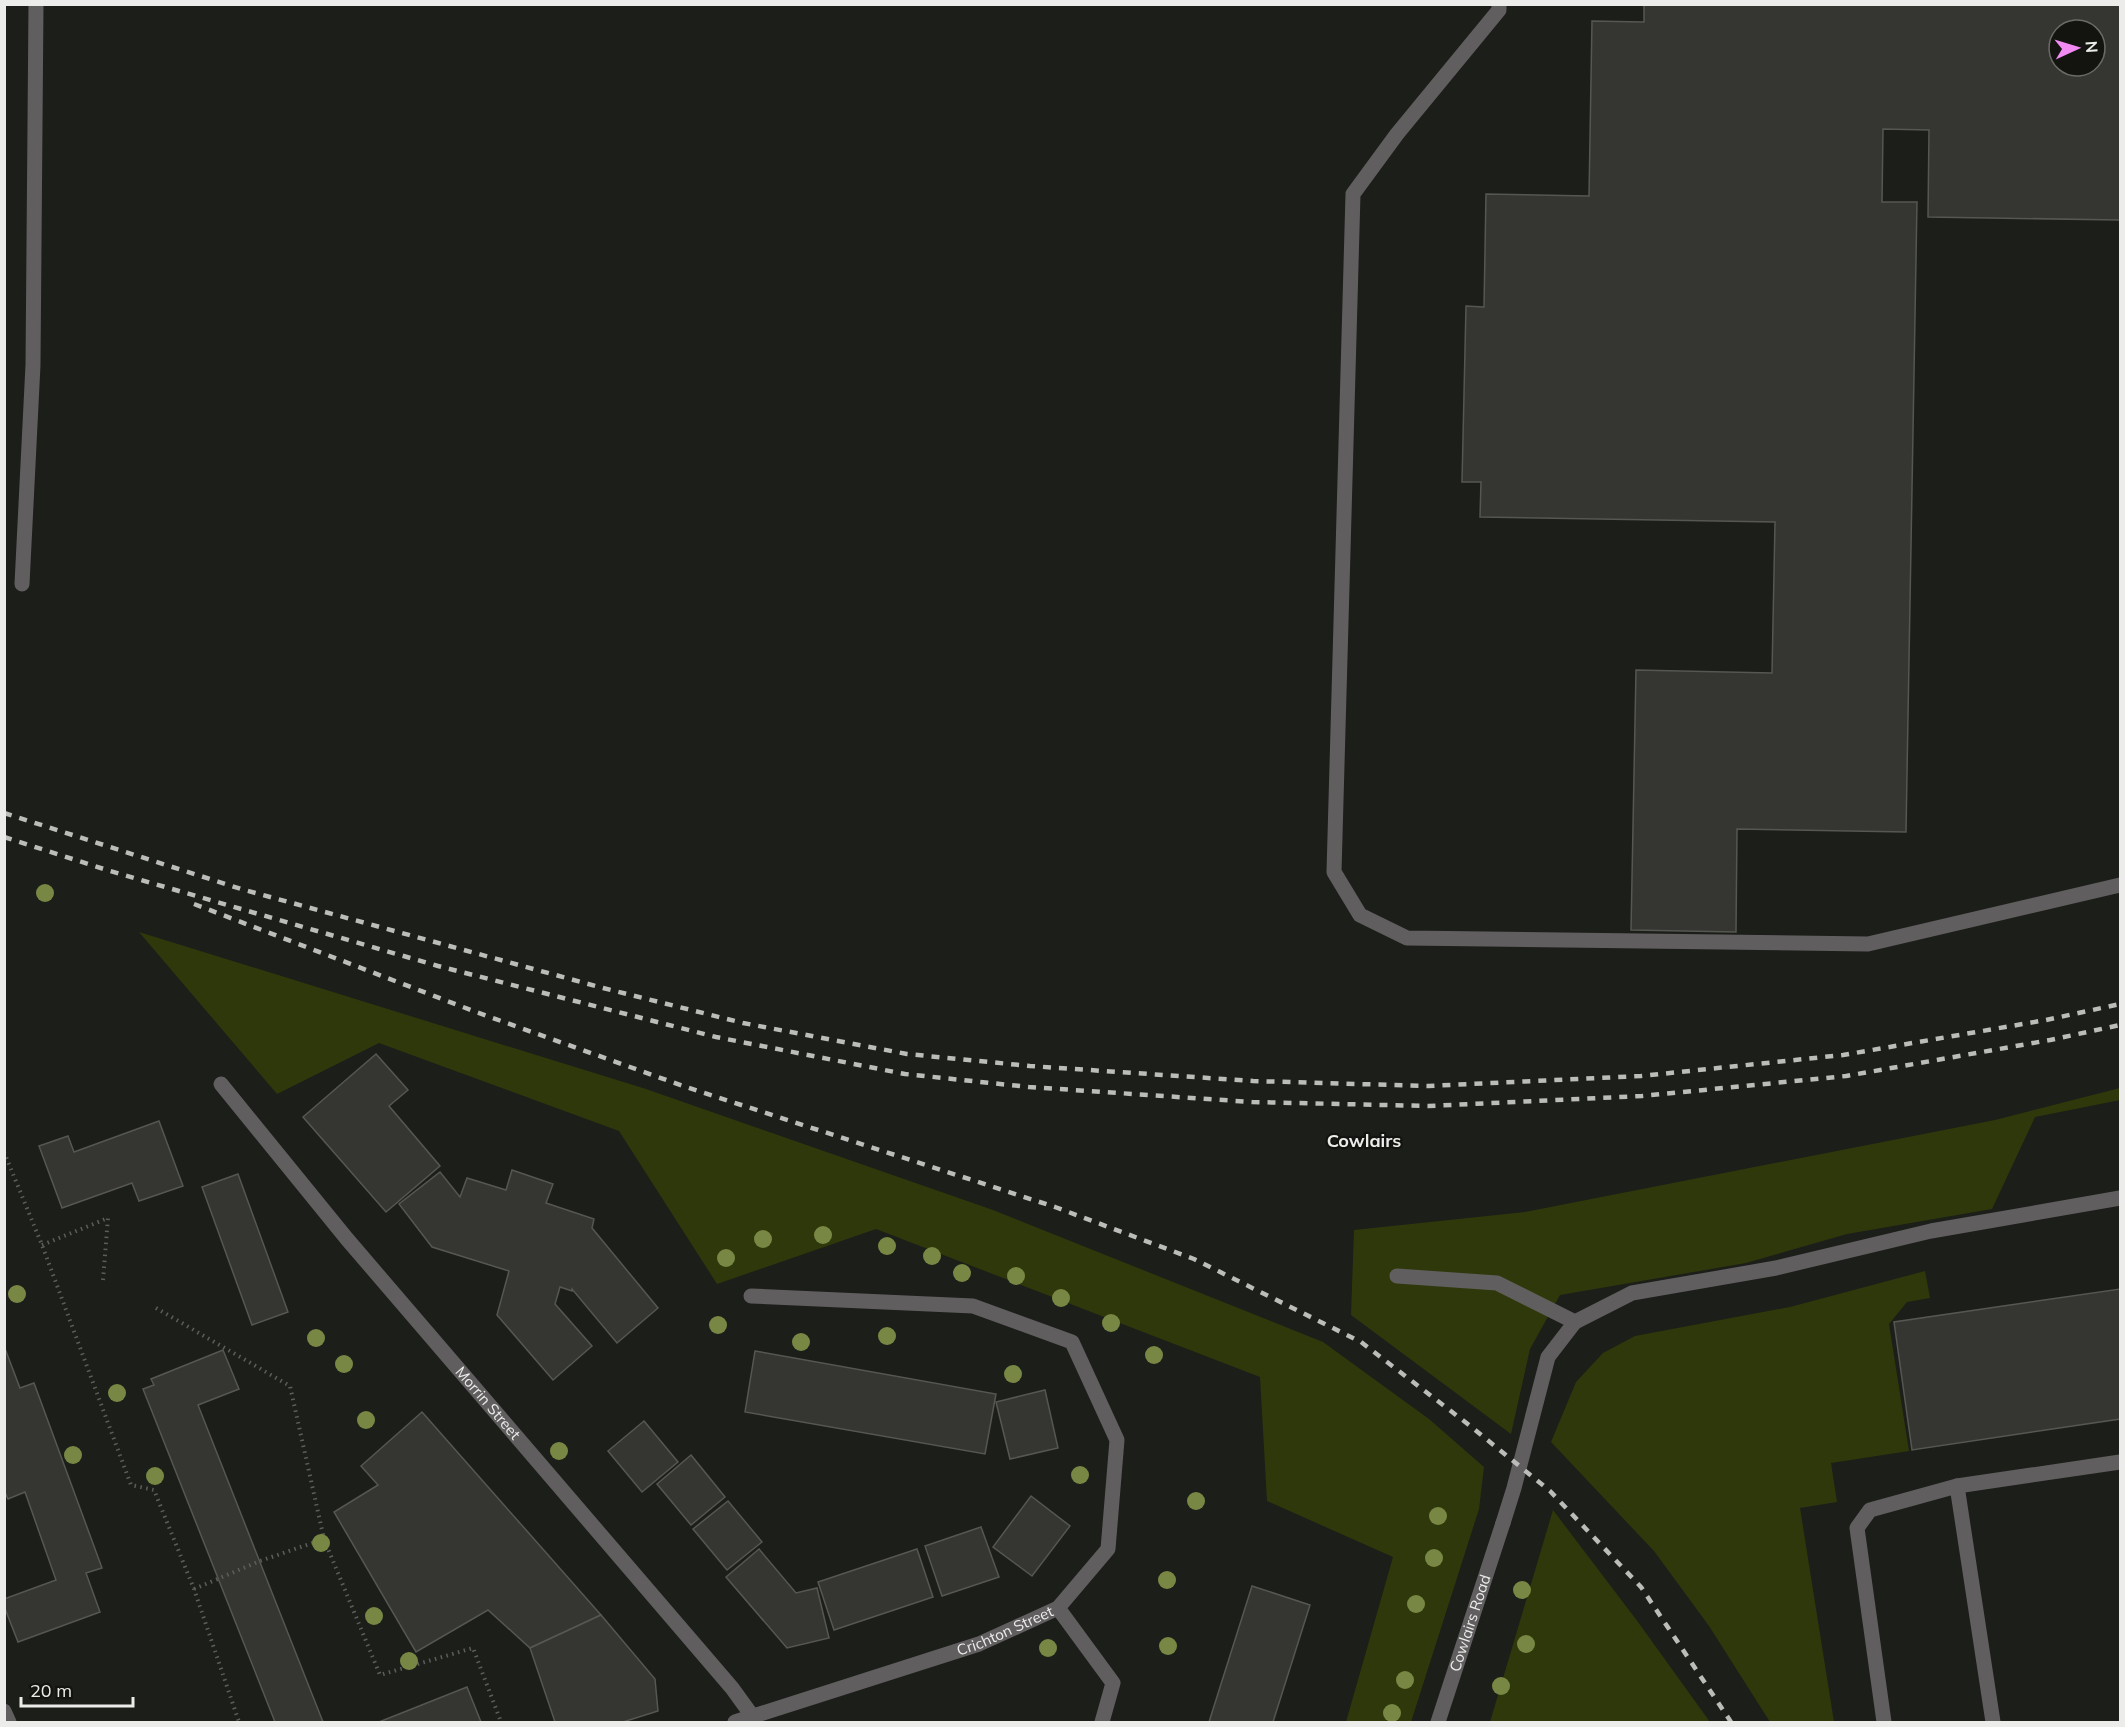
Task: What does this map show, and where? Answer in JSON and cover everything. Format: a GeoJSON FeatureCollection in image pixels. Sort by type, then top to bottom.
{"type":"FeatureCollection","features":[{"type":"Feature","properties":{"kind":"street"},"geometry":{"type":"LineString","coordinates":[[22,584],[33,365],[36,4]]}},
{"type":"Feature","properties":{"kind":"street"},"geometry":{"type":"LineString","coordinates":[[1499,4],[1499,10],[1397,134],[1353,194],[1334,872],[1360,915],[1407,938],[1868,944],[2121,885]]}},
{"type":"Feature","properties":{"kind":"street","name":"Morrin Street"},"geometry":{"type":"LineString","coordinates":[[221,1084],[347,1239],[732,1688],[753,1720]]}},
{"type":"Feature","properties":{"kind":"street"},"geometry":{"type":"LineString","coordinates":[[1397,1276],[1497,1283],[1575,1322],[1632,1293],[1776,1268],[1931,1231],[2121,1198]]}},
{"type":"Feature","properties":{"kind":"street","name":"Crichton Street"},"geometry":{"type":"LineString","coordinates":[[735,1722],[753,1720],[979,1644],[1058,1608],[1108,1549],[1117,1440],[1072,1342],[973,1306],[751,1296]]}},
{"type":"Feature","properties":{"kind":"street","name":"Cowlairs Road"},"geometry":{"type":"LineString","coordinates":[[1438,1722],[1514,1488],[1548,1357],[1575,1322]]}},
{"type":"Feature","properties":{"kind":"street"},"geometry":{"type":"LineString","coordinates":[[1884,1722],[1857,1528],[1870,1510],[1957,1486],[2121,1462]]}},
{"type":"Feature","properties":{"kind":"street"},"geometry":{"type":"LineString","coordinates":[[1957,1486],[1993,1722]]}},
{"type":"Feature","properties":{"kind":"street"},"geometry":{"type":"LineString","coordinates":[[1058,1608],[1113,1683],[1102,1722]]}},
{"type":"Feature","properties":{"kind":"street"},"geometry":{"type":"LineString","coordinates":[[4,1712],[9,1722]]}},
{"type":"Feature","properties":{"kind":"path"},"geometry":{"type":"LineString","coordinates":[[4,1152],[42,1245],[131,1485],[154,1490],[194,1589],[239,1722]]}},
{"type":"Feature","properties":{"kind":"path"},"geometry":{"type":"LineString","coordinates":[[42,1245],[108,1218],[103,1280]]}},
{"type":"Feature","properties":{"kind":"path"},"geometry":{"type":"LineString","coordinates":[[156,1308],[290,1386],[324,1539],[380,1675],[473,1648],[501,1722]]}},
{"type":"Feature","properties":{"kind":"path"},"geometry":{"type":"LineString","coordinates":[[194,1589],[260,1561],[324,1539]]}},
{"type":"Feature","properties":{"kind":"green space"},"geometry":{"type":"Polygon","coordinates":[[[139,932],[646,1089],[993,1210],[1323,1342],[1429,1419],[1484,1467],[1479,1509],[1411,1722],[1346,1722],[1393,1557],[1267,1501],[1260,1377],[876,1229],[717,1284],[619,1131],[379,1043],[277,1094],[139,932]]]}},
{"type":"Feature","properties":{"kind":"green space"},"geometry":{"type":"Polygon","coordinates":[[[2120,1088],[2120,1100],[2035,1117],[1992,1209],[1847,1234],[1746,1263],[1560,1295],[1530,1349],[1511,1434],[1351,1315],[1354,1230],[1525,1212],[1995,1120],[2120,1088]]]}},
{"type":"Feature","properties":{"kind":"green space"},"geometry":{"type":"Polygon","coordinates":[[[1925,1271],[1930,1298],[1907,1302],[1889,1324],[1909,1451],[1831,1463],[1837,1502],[1800,1508],[1834,1722],[1770,1722],[1709,1626],[1654,1551],[1551,1442],[1576,1382],[1603,1353],[1635,1336],[1790,1307],[1925,1271]]]}},
{"type":"Feature","properties":{"kind":"green space"},"geometry":{"type":"Polygon","coordinates":[[[1553,1510],[1638,1622],[1710,1722],[1490,1722],[1553,1510]]]}},
{"type":"Feature","properties":{"kind":"building"},"geometry":{"type":"Polygon","coordinates":[[[1644,4],[2120,4],[2120,220],[1928,217],[1929,130],[1883,129],[1882,202],[1917,202],[1906,832],[1737,829],[1736,932],[1631,930],[1636,670],[1772,673],[1775,522],[1480,517],[1481,482],[1462,482],[1466,306],[1484,307],[1486,194],[1589,196],[1592,21],[1644,22],[1644,4]]]}},
{"type":"Feature","properties":{"kind":"building"},"geometry":{"type":"Polygon","coordinates":[[[376,1054],[408,1090],[389,1106],[440,1166],[386,1212],[303,1117],[376,1054]]]}},
{"type":"Feature","properties":{"kind":"building"},"geometry":{"type":"Polygon","coordinates":[[[159,1121],[183,1186],[139,1201],[132,1183],[62,1208],[39,1146],[68,1136],[74,1152],[159,1121]]]}},
{"type":"Feature","properties":{"kind":"building"},"geometry":{"type":"Polygon","coordinates":[[[512,1170],[553,1184],[546,1203],[594,1219],[592,1228],[658,1308],[617,1343],[572,1289],[572,1291],[560,1287],[555,1304],[592,1346],[553,1380],[497,1315],[509,1271],[432,1247],[399,1204],[440,1172],[460,1197],[467,1178],[506,1190],[512,1170]]]}},
{"type":"Feature","properties":{"kind":"building"},"geometry":{"type":"Polygon","coordinates":[[[238,1174],[288,1312],[252,1325],[202,1187],[238,1174]]]}},
{"type":"Feature","properties":{"kind":"building"},"geometry":{"type":"Polygon","coordinates":[[[2120,1289],[2120,1419],[1912,1450],[1894,1322],[2120,1289]]]}},
{"type":"Feature","properties":{"kind":"building"},"geometry":{"type":"Polygon","coordinates":[[[4,1346],[20,1388],[34,1383],[102,1568],[86,1573],[100,1612],[18,1642],[4,1606],[4,1599],[56,1580],[25,1492],[8,1499],[4,1490],[4,1346]]]}},
{"type":"Feature","properties":{"kind":"building"},"geometry":{"type":"Polygon","coordinates":[[[223,1350],[239,1389],[198,1405],[323,1722],[275,1722],[143,1389],[154,1385],[151,1379],[223,1350]]]}},
{"type":"Feature","properties":{"kind":"building"},"geometry":{"type":"Polygon","coordinates":[[[755,1351],[996,1394],[985,1454],[745,1412],[755,1351]]]}},
{"type":"Feature","properties":{"kind":"building"},"geometry":{"type":"Polygon","coordinates":[[[1045,1390],[1058,1448],[1010,1459],[996,1402],[1045,1390]]]}},
{"type":"Feature","properties":{"kind":"building"},"geometry":{"type":"Polygon","coordinates":[[[422,1412],[601,1615],[530,1648],[488,1610],[416,1652],[334,1512],[378,1485],[361,1466],[422,1412]]]}},
{"type":"Feature","properties":{"kind":"building"},"geometry":{"type":"Polygon","coordinates":[[[644,1421],[678,1462],[642,1492],[608,1451],[644,1421]]]}},
{"type":"Feature","properties":{"kind":"building"},"geometry":{"type":"Polygon","coordinates":[[[691,1455],[725,1497],[691,1525],[657,1484],[691,1455]]]}},
{"type":"Feature","properties":{"kind":"building"},"geometry":{"type":"Polygon","coordinates":[[[1031,1496],[1070,1526],[1032,1576],[993,1547],[1031,1496]]]}},
{"type":"Feature","properties":{"kind":"building"},"geometry":{"type":"Polygon","coordinates":[[[728,1501],[762,1542],[727,1570],[693,1529],[728,1501]]]}},
{"type":"Feature","properties":{"kind":"building"},"geometry":{"type":"Polygon","coordinates":[[[981,1527],[999,1577],[942,1596],[925,1546],[981,1527]]]}},
{"type":"Feature","properties":{"kind":"building"},"geometry":{"type":"Polygon","coordinates":[[[759,1549],[796,1593],[817,1588],[829,1638],[787,1648],[726,1577],[759,1549]]]}},
{"type":"Feature","properties":{"kind":"building"},"geometry":{"type":"Polygon","coordinates":[[[917,1549],[933,1597],[834,1630],[818,1582],[917,1549]]]}},
{"type":"Feature","properties":{"kind":"building"},"geometry":{"type":"Polygon","coordinates":[[[1252,1586],[1310,1605],[1273,1722],[1209,1722],[1252,1586]]]}},
{"type":"Feature","properties":{"kind":"building"},"geometry":{"type":"Polygon","coordinates":[[[601,1615],[655,1679],[658,1711],[623,1722],[555,1722],[530,1648],[601,1615]]]}},
{"type":"Feature","properties":{"kind":"building"},"geometry":{"type":"Polygon","coordinates":[[[467,1687],[481,1722],[379,1722],[467,1687]]]}},
{"type":"Feature","properties":{"kind":"railway"},"geometry":{"type":"LineString","coordinates":[[4,813],[241,889],[603,988],[743,1023],[907,1054],[1030,1066],[1253,1081],[1428,1086],[1641,1076],[1843,1055],[2046,1020],[2120,1004]]}},
{"type":"Feature","properties":{"kind":"railway"},"geometry":{"type":"LineString","coordinates":[[4,837],[110,871],[438,966],[716,1037],[905,1074],[1029,1087],[1252,1102],[1428,1106],[1642,1096],[1846,1076],[2050,1040],[2120,1025]]}},
{"type":"Feature","properties":{"kind":"railway"},"geometry":{"type":"LineString","coordinates":[[194,904],[476,1012],[686,1087],[1055,1207],[1194,1259],[1361,1342],[1550,1491],[1641,1587],[1731,1722]]}},
{"type":"Feature","properties":{"kind":"district","name":"Cowlairs"},"geometry":{"type":"Point","coordinates":[1364,1141]}}]}
